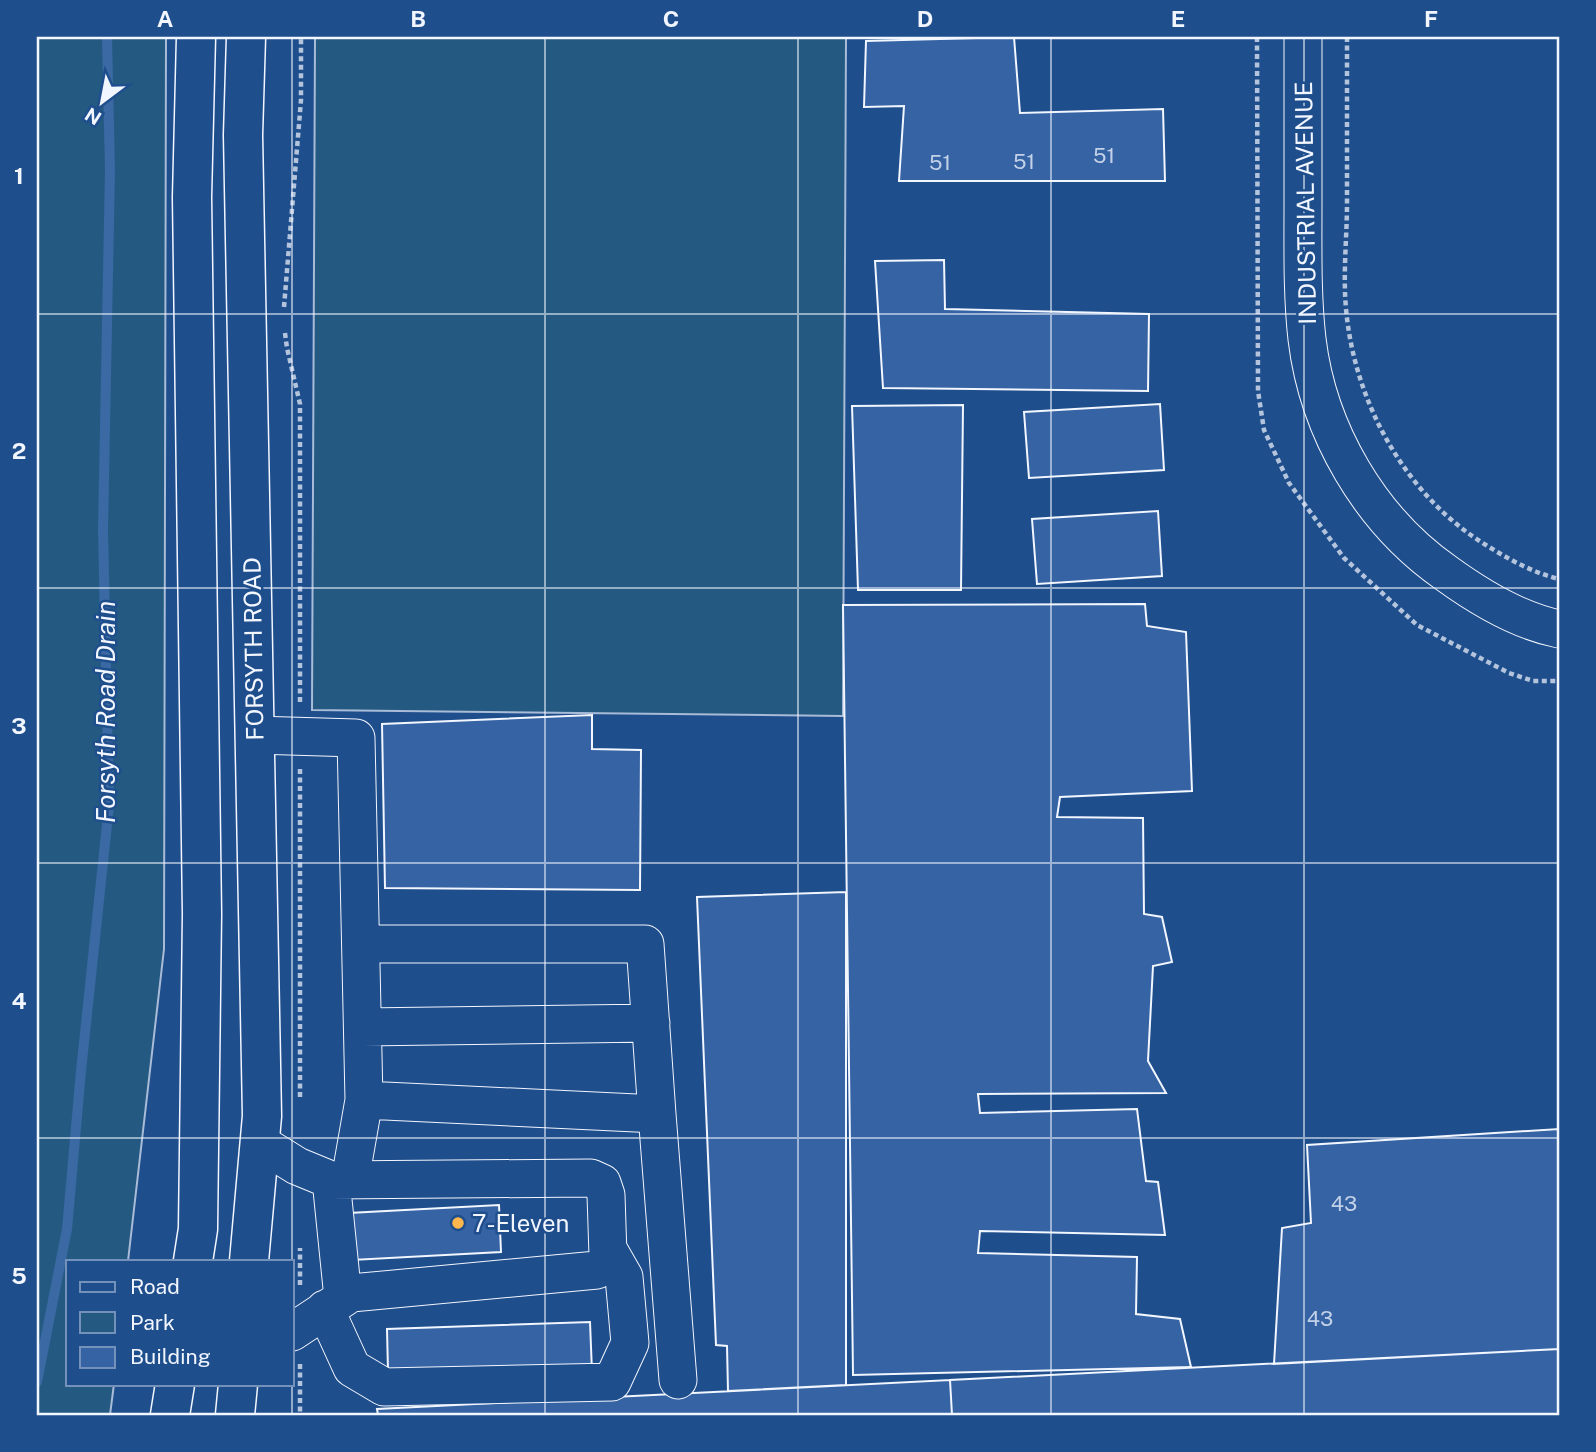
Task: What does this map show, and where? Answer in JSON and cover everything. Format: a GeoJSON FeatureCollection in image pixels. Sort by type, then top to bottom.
{"type":"FeatureCollection","features":[{"type":"Feature","properties":{"kind":"highway"},"geometry":{"type":"LineString","coordinates":[[193,1260],[198,1229],[202,914],[192,197],[196,37]]}},
{"type":"Feature","properties":{"kind":"highway","name":"FORSYTH ROAD"},"geometry":{"type":"LineString","coordinates":[[246,37],[244,149],[262,1116],[249,1260]]}},
{"type":"Feature","properties":{"kind":"highway"},"geometry":{"type":"LineString","coordinates":[[170,1415],[175,1386]]}},
{"type":"Feature","properties":{"kind":"highway"},"geometry":{"type":"LineString","coordinates":[[235,1415],[238,1386]]}},
{"type":"Feature","properties":{"kind":"street","name":"INDUSTRIAL AVENUE"},"geometry":{"type":"LineString","coordinates":[[1303,37],[1306,328],[1318,394],[1334,438],[1354,476],[1374,503],[1426,560],[1466,588],[1503,608],[1559,629]]}},
{"type":"Feature","properties":{"kind":"street"},"geometry":{"type":"LineString","coordinates":[[255,735],[356,738],[364,1100],[340,1180],[334,1303],[352,1368],[384,1387],[612,1382],[630,1343],[624,1277],[608,1249]]}},
{"type":"Feature","properties":{"kind":"street"},"geometry":{"type":"LineString","coordinates":[[361,944],[645,944],[678,1380]]}},
{"type":"Feature","properties":{"kind":"street"},"geometry":{"type":"LineString","coordinates":[[363,1027],[651,1023]]}},
{"type":"Feature","properties":{"kind":"street"},"geometry":{"type":"LineString","coordinates":[[364,1100],[657,1114]]}},
{"type":"Feature","properties":{"kind":"street"},"geometry":{"type":"LineString","coordinates":[[260,1143],[297,1166],[340,1180],[591,1178],[602,1183],[606,1195],[608,1249],[605,1264],[597,1270],[351,1293],[294,1331]]}},
{"type":"Feature","properties":{"kind":"path"},"geometry":{"type":"LineString","coordinates":[[1348,37],[1345,294],[1354,352],[1369,404],[1391,449],[1422,492],[1458,527],[1502,555],[1559,579]]}},
{"type":"Feature","properties":{"kind":"green space"},"geometry":{"type":"Polygon","coordinates":[[[37,37],[166,37],[164,949],[128,1260],[66,1260],[66,1386],[114,1386],[110,1415],[37,1415],[37,37]]]}},
{"type":"Feature","properties":{"kind":"green space"},"geometry":{"type":"Polygon","coordinates":[[[315,37],[846,37],[843,716],[312,710],[315,37]]]}},
{"type":"Feature","properties":{"kind":"building"},"geometry":{"type":"Polygon","coordinates":[[[1014,37],[1020,113],[1163,109],[1165,181],[899,181],[904,106],[864,107],[866,41],[1014,37]]]}},
{"type":"Feature","properties":{"kind":"building"},"geometry":{"type":"Polygon","coordinates":[[[944,260],[945,309],[1149,314],[1148,391],[883,388],[875,261],[944,260]]]}},
{"type":"Feature","properties":{"kind":"building"},"geometry":{"type":"Polygon","coordinates":[[[1160,404],[1164,470],[1029,478],[1024,412],[1160,404]]]}},
{"type":"Feature","properties":{"kind":"building"},"geometry":{"type":"Polygon","coordinates":[[[963,405],[961,590],[858,590],[852,406],[963,405]]]}},
{"type":"Feature","properties":{"kind":"building"},"geometry":{"type":"Polygon","coordinates":[[[1158,511],[1162,576],[1037,584],[1032,519],[1158,511]]]}},
{"type":"Feature","properties":{"kind":"building"},"geometry":{"type":"Polygon","coordinates":[[[1145,604],[1147,626],[1186,632],[1192,791],[1060,797],[1057,817],[1143,818],[1144,914],[1162,917],[1172,962],[1153,966],[1148,1061],[1166,1093],[978,1094],[980,1113],[1137,1109],[1146,1181],[1158,1182],[1165,1235],[980,1231],[978,1253],[1137,1257],[1136,1314],[1180,1319],[1191,1367],[853,1375],[843,605],[1145,604]]]}},
{"type":"Feature","properties":{"kind":"building"},"geometry":{"type":"Polygon","coordinates":[[[592,715],[592,749],[641,750],[640,890],[385,888],[382,724],[592,715]]]}},
{"type":"Feature","properties":{"kind":"building"},"geometry":{"type":"Polygon","coordinates":[[[846,892],[846,1385],[728,1391],[727,1346],[716,1345],[697,897],[846,892]]]}},
{"type":"Feature","properties":{"kind":"building"},"geometry":{"type":"Polygon","coordinates":[[[1559,1129],[1559,1349],[1274,1364],[1282,1228],[1311,1223],[1307,1145],[1559,1129]]]}},
{"type":"Feature","properties":{"kind":"building"},"geometry":{"type":"Polygon","coordinates":[[[499,1205],[501,1252],[352,1260],[349,1213],[499,1205]]]}},
{"type":"Feature","properties":{"kind":"building"},"geometry":{"type":"Polygon","coordinates":[[[590,1322],[592,1372],[388,1371],[387,1329],[590,1322]]]}},
{"type":"Feature","properties":{"kind":"building"},"geometry":{"type":"Polygon","coordinates":[[[1559,1349],[1559,1415],[952,1415],[950,1380],[1559,1349]]]}},
{"type":"Feature","properties":{"kind":"building"},"geometry":{"type":"Polygon","coordinates":[[[950,1380],[952,1415],[378,1415],[377,1409],[950,1380]]]}},
{"type":"Feature","properties":{"kind":"waterway","name":"Forsyth Road Drain"},"geometry":{"type":"LineString","coordinates":[[37,1382],[67,1229],[109,805],[103,530],[110,170],[107,37]]}},
{"type":"Feature","properties":{"kind":"place","name":"7-Eleven"},"geometry":{"type":"Point","coordinates":[458,1223]}}]}
